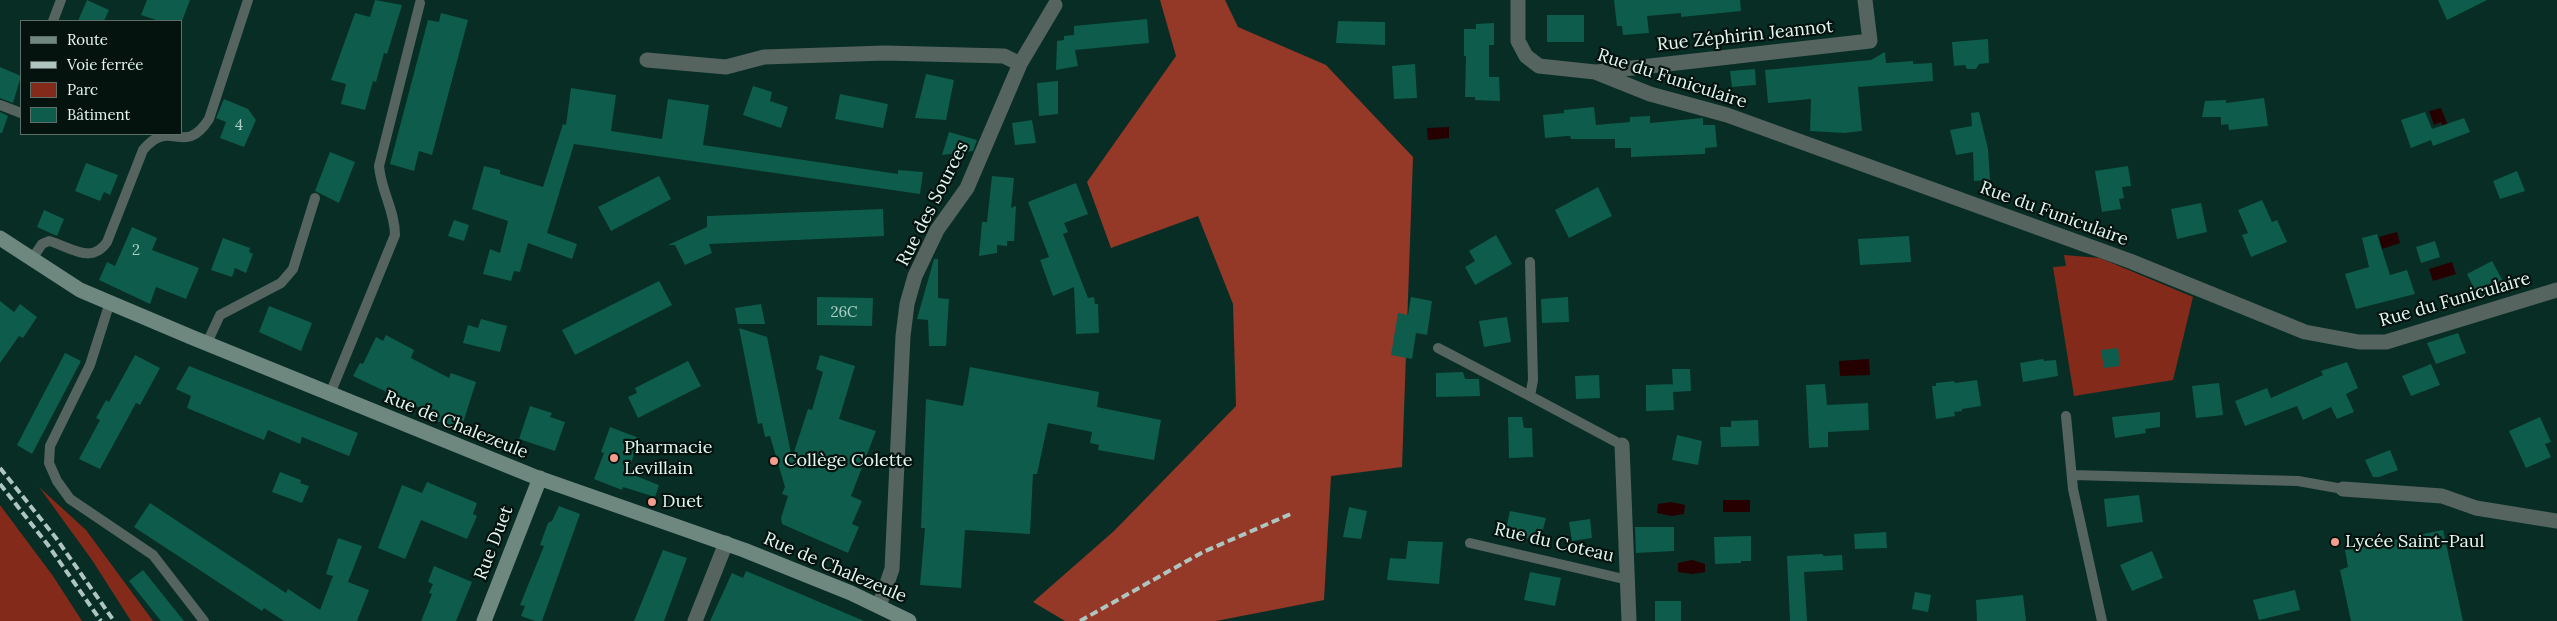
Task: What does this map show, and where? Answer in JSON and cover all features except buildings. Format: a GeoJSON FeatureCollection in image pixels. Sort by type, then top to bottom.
{"type":"FeatureCollection","features":[{"type":"Feature","properties":{"kind":"street","name":"Rue du Funiculaire"},"geometry":{"type":"LineString","coordinates":[[1518,0],[1518,41],[1526,56],[1539,66],[1595,72],[1650,94],[1727,115],[2045,229],[2306,332],[2359,342],[2386,342],[2557,290]]}},
{"type":"Feature","properties":{"kind":"street","name":"Rue Zéphirin Jeannot"},"geometry":{"type":"LineString","coordinates":[[1595,72],[1870,41],[1865,0]]}},
{"type":"Feature","properties":{"kind":"street","name":"Rue des Sources"},"geometry":{"type":"LineString","coordinates":[[879,606],[892,570],[903,336],[907,304],[915,276],[937,230],[967,188],[1020,64],[1055,4]]}},
{"type":"Feature","properties":{"kind":"street"},"geometry":{"type":"LineString","coordinates":[[647,60],[726,67],[764,57],[885,53],[1004,56],[1020,64]]}},
{"type":"Feature","properties":{"kind":"street","name":"Rue de Chalezeule"},"geometry":{"type":"LineString","coordinates":[[0,238],[80,290],[330,394],[540,478],[726,544],[879,606],[909,621]]}},
{"type":"Feature","properties":{"kind":"street","name":"Rue du Coteau"},"geometry":{"type":"LineString","coordinates":[[1622,445],[1629,621]]}},
{"type":"Feature","properties":{"kind":"street","name":"Rue Duet"},"geometry":{"type":"LineString","coordinates":[[484,621],[540,478]]}},
{"type":"Feature","properties":{"kind":"street"},"geometry":{"type":"LineString","coordinates":[[2343,489],[2442,496],[2476,508],[2557,522]]}},
{"type":"Feature","properties":{"kind":"street"},"geometry":{"type":"LineString","coordinates":[[695,621],[726,544]]}},
{"type":"Feature","properties":{"kind":"lane"},"geometry":{"type":"LineString","coordinates":[[53,20],[62,0]]}},
{"type":"Feature","properties":{"kind":"lane"},"geometry":{"type":"LineString","coordinates":[[169,135],[187,139],[201,132],[209,119],[248,0]]}},
{"type":"Feature","properties":{"kind":"lane"},"geometry":{"type":"LineString","coordinates":[[330,394],[395,235],[395,220],[380,180],[379,166],[420,3]]}},
{"type":"Feature","properties":{"kind":"lane"},"geometry":{"type":"LineString","coordinates":[[0,105],[20,113]]}},
{"type":"Feature","properties":{"kind":"lane"},"geometry":{"type":"LineString","coordinates":[[32,259],[42,244],[49,241],[81,254],[91,254],[102,249],[107,242],[143,150],[151,140],[163,135]]}},
{"type":"Feature","properties":{"kind":"lane"},"geometry":{"type":"LineString","coordinates":[[207,343],[220,315],[281,283],[288,277],[315,198]]}},
{"type":"Feature","properties":{"kind":"lane"},"geometry":{"type":"LineString","coordinates":[[1530,262],[1533,380],[1530,396]]}},
{"type":"Feature","properties":{"kind":"lane"},"geometry":{"type":"LineString","coordinates":[[110,302],[90,365],[50,446],[49,463],[57,481],[70,499],[153,555],[204,621]]}},
{"type":"Feature","properties":{"kind":"lane","name":"Rue du Coteau"},"geometry":{"type":"LineString","coordinates":[[1438,348],[1622,445]]}},
{"type":"Feature","properties":{"kind":"lane"},"geometry":{"type":"LineString","coordinates":[[2066,416],[2072,475],[2102,621]]}},
{"type":"Feature","properties":{"kind":"lane"},"geometry":{"type":"LineString","coordinates":[[2072,475],[2298,481],[2343,489]]}},
{"type":"Feature","properties":{"kind":"lane","name":"Rue du Coteau"},"geometry":{"type":"LineString","coordinates":[[1470,543],[1628,580]]}},
{"type":"Feature","properties":{"kind":"green space"},"geometry":{"type":"Polygon","coordinates":[[[2064,255],[2100,258],[2193,297],[2173,380],[2074,396],[2053,267],[2066,266],[2064,255]]]}},
{"type":"Feature","properties":{"kind":"green space"},"geometry":{"type":"Polygon","coordinates":[[[39,487],[86,530],[153,621],[131,621],[92,560],[39,487]]]}},
{"type":"Feature","properties":{"kind":"green space"},"geometry":{"type":"Polygon","coordinates":[[[0,505],[53,576],[82,621],[0,621],[0,505]]]}},
{"type":"Feature","properties":{"kind":"shaded area"},"geometry":{"type":"Polygon","coordinates":[[[1160,0],[1225,0],[1238,27],[1326,65],[1413,157],[1402,467],[1331,476],[1324,600],[1216,621],[1065,621],[1033,602],[1114,531],[1236,406],[1233,304],[1198,216],[1111,248],[1087,182],[1176,56],[1160,0]]]}},
{"type":"Feature","properties":{"kind":"shaded area"},"geometry":{"type":"Polygon","coordinates":[[[2441,108],[2450,131],[2445,133],[2441,122],[2434,125],[2429,111],[2441,108]]]}},
{"type":"Feature","properties":{"kind":"shaded area"},"geometry":{"type":"Polygon","coordinates":[[[1449,127],[1449,138],[1428,140],[1427,128],[1449,127]]]}},
{"type":"Feature","properties":{"kind":"shaded area"},"geometry":{"type":"Polygon","coordinates":[[[2397,232],[2400,243],[2382,249],[2379,237],[2397,232]]]}},
{"type":"Feature","properties":{"kind":"shaded area"},"geometry":{"type":"Polygon","coordinates":[[[2452,262],[2456,274],[2433,281],[2429,269],[2452,262]]]}},
{"type":"Feature","properties":{"kind":"shaded area"},"geometry":{"type":"Polygon","coordinates":[[[1869,359],[1870,375],[1840,376],[1839,361],[1869,359]]]}},
{"type":"Feature","properties":{"kind":"shaded area"},"geometry":{"type":"Polygon","coordinates":[[[1723,500],[1750,500],[1750,512],[1723,512],[1723,500]]]}},
{"type":"Feature","properties":{"kind":"shaded area"},"geometry":{"type":"Polygon","coordinates":[[[1671,502],[1685,505],[1684,514],[1672,516],[1657,513],[1658,504],[1671,502]]]}},
{"type":"Feature","properties":{"kind":"shaded area"},"geometry":{"type":"Polygon","coordinates":[[[1692,560],[1705,564],[1705,572],[1692,574],[1678,572],[1678,563],[1692,560]]]}},
{"type":"Feature","properties":{"kind":"railway"},"geometry":{"type":"LineString","coordinates":[[0,468],[56,538],[114,621]]}},
{"type":"Feature","properties":{"kind":"railway"},"geometry":{"type":"LineString","coordinates":[[0,484],[48,545],[101,621]]}},
{"type":"Feature","properties":{"kind":"railway"},"geometry":{"type":"LineString","coordinates":[[1080,621],[1203,552],[1293,513]]}},
{"type":"Feature","properties":{"kind":"place","name":"Pharmacie Levillain"},"geometry":{"type":"Point","coordinates":[614,458]}},
{"type":"Feature","properties":{"kind":"place","name":"Collège Colette"},"geometry":{"type":"Point","coordinates":[774,461]}},
{"type":"Feature","properties":{"kind":"place","name":"Duet"},"geometry":{"type":"Point","coordinates":[652,502]}},
{"type":"Feature","properties":{"kind":"place","name":"Lycée Saint-Paul"},"geometry":{"type":"Point","coordinates":[2335,542]}}]}
